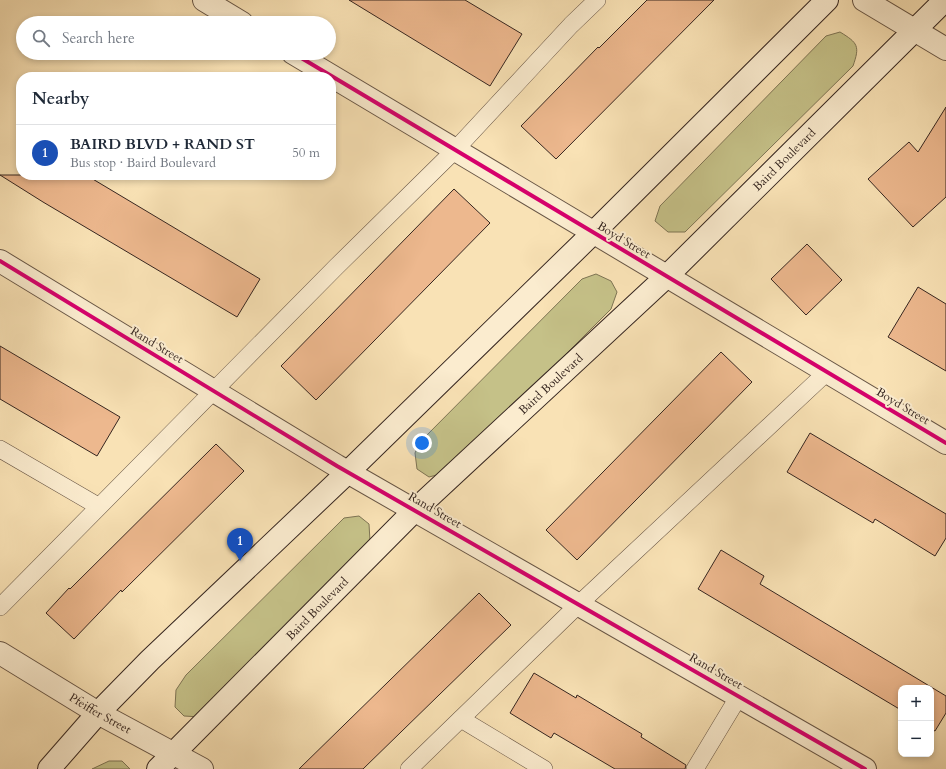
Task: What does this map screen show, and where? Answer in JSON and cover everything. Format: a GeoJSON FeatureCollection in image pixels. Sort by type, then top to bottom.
{"type":"FeatureCollection","features":[{"type":"Feature","properties":{"kind":"main road"},"geometry":{"type":"LineString","coordinates":[[204,0],[230,16]]}},
{"type":"Feature","properties":{"kind":"main road"},"geometry":{"type":"LineString","coordinates":[[49,769],[98,713],[150,660],[348,472],[593,233],[827,0]]}},
{"type":"Feature","properties":{"kind":"main road"},"geometry":{"type":"LineString","coordinates":[[864,0],[946,49]]}},
{"type":"Feature","properties":{"kind":"main road","name":"Baird Boulevard"},"geometry":{"type":"LineString","coordinates":[[158,769],[415,510],[666,277],[945,0]]}},
{"type":"Feature","properties":{"kind":"main road","name":"Boyd Street"},"geometry":{"type":"LineString","coordinates":[[304,60],[324,72]]}},
{"type":"Feature","properties":{"kind":"main road","name":"Boyd Street"},"geometry":{"type":"LineString","coordinates":[[336,79],[946,443]]}},
{"type":"Feature","properties":{"kind":"main road","name":"Rand Street"},"geometry":{"type":"LineString","coordinates":[[0,261],[348,472],[865,769]]}},
{"type":"Feature","properties":{"kind":"main road","name":"Pfeiffer Street"},"geometry":{"type":"LineString","coordinates":[[0,653],[98,713],[202,769]]}},
{"type":"Feature","properties":{"kind":"lane"},"geometry":{"type":"LineString","coordinates":[[0,607],[336,266],[455,150],[571,25],[597,0]]}},
{"type":"Feature","properties":{"kind":"lane"},"geometry":{"type":"LineString","coordinates":[[409,769],[579,604],[827,372]]}},
{"type":"Feature","properties":{"kind":"lane"},"geometry":{"type":"LineString","coordinates":[[0,449],[98,506]]}},
{"type":"Feature","properties":{"kind":"lane"},"geometry":{"type":"LineString","coordinates":[[695,769],[739,696]]}},
{"type":"Feature","properties":{"kind":"lane"},"geometry":{"type":"LineString","coordinates":[[461,719],[544,769]]}},
{"type":"Feature","properties":{"kind":"shaded area"},"geometry":{"type":"Polygon","coordinates":[[[840,32],[851,39],[856,46],[857,49],[853,66],[685,232],[668,232],[655,221],[660,206],[826,36],[840,32]]]}},
{"type":"Feature","properties":{"kind":"shaded area"},"geometry":{"type":"Polygon","coordinates":[[[596,274],[611,281],[617,292],[611,309],[448,472],[429,477],[417,469],[415,453],[419,443],[582,279],[596,274]]]}},
{"type":"Feature","properties":{"kind":"shaded area"},"geometry":{"type":"Polygon","coordinates":[[[359,516],[369,524],[370,541],[201,717],[184,716],[175,707],[176,690],[186,675],[344,518],[359,516]]]}},
{"type":"Feature","properties":{"kind":"shaded area"},"geometry":{"type":"Polygon","coordinates":[[[109,761],[122,761],[130,769],[92,769],[109,761]]]}},
{"type":"Feature","properties":{"kind":"building"},"geometry":{"type":"Polygon","coordinates":[[[349,0],[465,0],[522,34],[490,86],[349,0]]]}},
{"type":"Feature","properties":{"kind":"building"},"geometry":{"type":"Polygon","coordinates":[[[647,0],[714,0],[556,159],[521,126],[598,47],[599,48],[647,0]]]}},
{"type":"Feature","properties":{"kind":"building"},"geometry":{"type":"Polygon","coordinates":[[[946,107],[946,197],[913,227],[868,179],[909,142],[918,152],[946,107]]]}},
{"type":"Feature","properties":{"kind":"building"},"geometry":{"type":"Polygon","coordinates":[[[0,175],[16,175],[16,180],[94,180],[260,279],[237,317],[0,175]]]}},
{"type":"Feature","properties":{"kind":"building"},"geometry":{"type":"Polygon","coordinates":[[[454,189],[490,223],[316,400],[281,366],[454,189]]]}},
{"type":"Feature","properties":{"kind":"building"},"geometry":{"type":"Polygon","coordinates":[[[807,244],[842,280],[806,315],[771,279],[807,244]]]}},
{"type":"Feature","properties":{"kind":"building"},"geometry":{"type":"Polygon","coordinates":[[[918,287],[946,304],[946,371],[888,337],[918,287]]]}},
{"type":"Feature","properties":{"kind":"building"},"geometry":{"type":"Polygon","coordinates":[[[0,346],[120,417],[97,456],[0,399],[0,346]]]}},
{"type":"Feature","properties":{"kind":"building"},"geometry":{"type":"Polygon","coordinates":[[[721,352],[752,382],[577,560],[546,530],[721,352]]]}},
{"type":"Feature","properties":{"kind":"building"},"geometry":{"type":"Polygon","coordinates":[[[810,433],[946,514],[946,538],[935,556],[875,519],[873,523],[787,472],[810,433]]]}},
{"type":"Feature","properties":{"kind":"building"},"geometry":{"type":"Polygon","coordinates":[[[216,444],[244,471],[122,592],[121,590],[74,639],[46,613],[69,588],[70,589],[216,444]]]}},
{"type":"Feature","properties":{"kind":"building"},"geometry":{"type":"Polygon","coordinates":[[[721,550],[764,576],[760,584],[928,685],[898,685],[898,708],[698,589],[721,550]]]}},
{"type":"Feature","properties":{"kind":"building"},"geometry":{"type":"Polygon","coordinates":[[[479,593],[511,625],[363,769],[299,769],[479,593]]]}},
{"type":"Feature","properties":{"kind":"building"},"geometry":{"type":"Polygon","coordinates":[[[534,673],[576,698],[577,695],[642,734],[641,737],[686,765],[685,769],[615,769],[554,733],[551,738],[510,713],[534,673]]]}},
{"type":"Feature","properties":{"kind":"building"},"geometry":{"type":"Polygon","coordinates":[[[934,689],[946,696],[946,713],[935,731],[934,689]]]}},
{"type":"Feature","properties":{"kind":"cycle path"},"geometry":{"type":"LineString","coordinates":[[305,60],[325,72]]}},
{"type":"Feature","properties":{"kind":"cycle path"},"geometry":{"type":"LineString","coordinates":[[336,79],[946,443]]}},
{"type":"Feature","properties":{"kind":"cycle path"},"geometry":{"type":"LineString","coordinates":[[0,261],[337,466],[865,769]]}},
{"type":"Feature","properties":{"kind":"place","name":"BAIRD BLVD + RAND ST"},"geometry":{"type":"Point","coordinates":[240,561]}}]}
